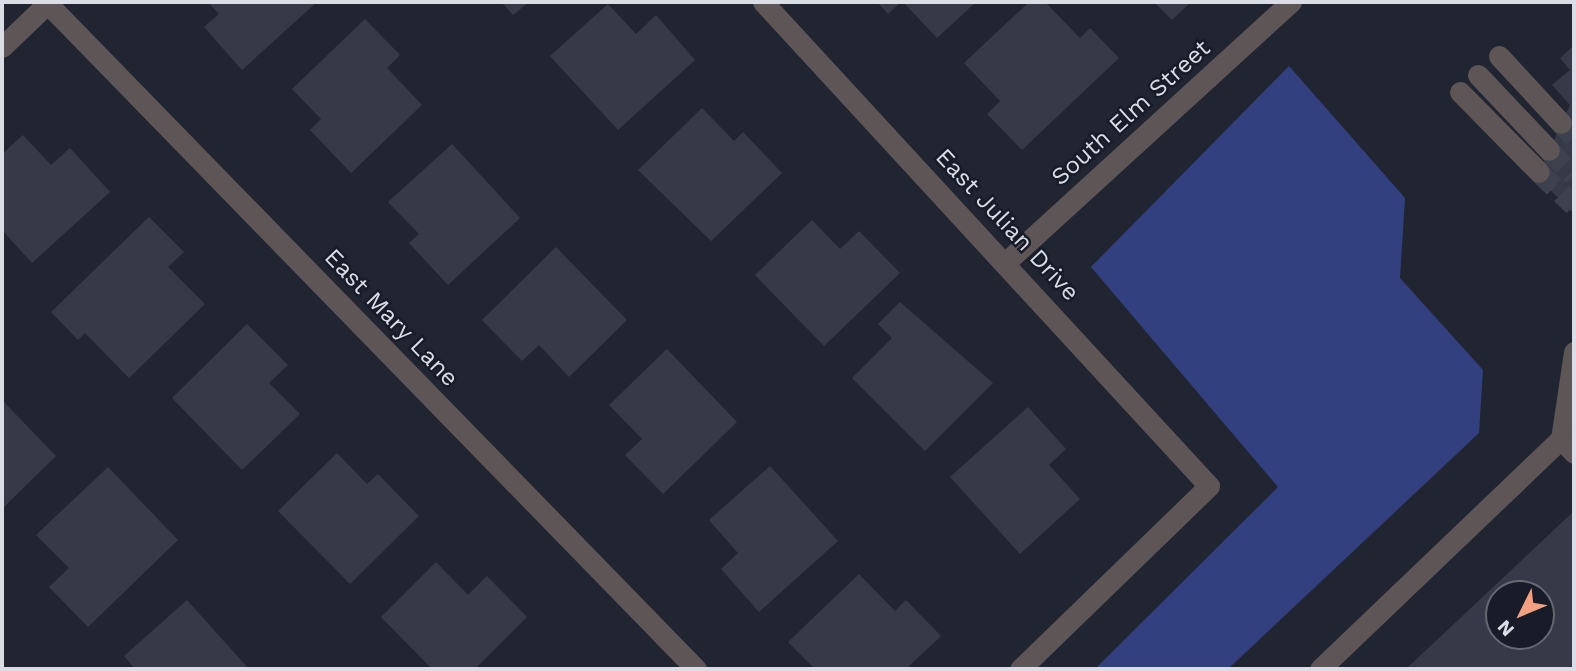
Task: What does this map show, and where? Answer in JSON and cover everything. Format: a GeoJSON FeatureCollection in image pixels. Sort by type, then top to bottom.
{"type":"FeatureCollection","features":[{"type":"Feature","properties":{"kind":"street"},"geometry":{"type":"LineString","coordinates":[[2,47],[48,2]]}},
{"type":"Feature","properties":{"kind":"street","name":"East Mary Lane"},"geometry":{"type":"LineString","coordinates":[[48,2],[696,669]]}},
{"type":"Feature","properties":{"kind":"street","name":"East Julian Drive"},"geometry":{"type":"LineString","coordinates":[[763,2],[1006,262],[1209,486],[1020,669]]}},
{"type":"Feature","properties":{"kind":"street","name":"South Elm Street"},"geometry":{"type":"LineString","coordinates":[[1006,262],[1291,2]]}},
{"type":"Feature","properties":{"kind":"street"},"geometry":{"type":"LineString","coordinates":[[1499,56],[1561,124]]}},
{"type":"Feature","properties":{"kind":"street"},"geometry":{"type":"LineString","coordinates":[[1478,75],[1549,150]]}},
{"type":"Feature","properties":{"kind":"street"},"geometry":{"type":"LineString","coordinates":[[1460,92],[1539,172]]}},
{"type":"Feature","properties":{"kind":"street"},"geometry":{"type":"LineString","coordinates":[[1320,669],[1340,661],[1568,446],[1574,352]]}},
{"type":"Feature","properties":{"kind":"shaded area"},"geometry":{"type":"Polygon","coordinates":[[[1289,66],[1405,198],[1400,278],[1483,370],[1479,433],[1228,669],[1095,669],[1278,487],[1091,267],[1289,66]]]}},
{"type":"Feature","properties":{"kind":"building"},"geometry":{"type":"Polygon","coordinates":[[[208,2],[317,2],[242,70],[204,27],[219,14],[208,2]]]}},
{"type":"Feature","properties":{"kind":"building"},"geometry":{"type":"Polygon","coordinates":[[[501,2],[529,2],[513,15],[501,2]]]}},
{"type":"Feature","properties":{"kind":"building"},"geometry":{"type":"Polygon","coordinates":[[[877,2],[901,2],[888,14],[877,2]]]}},
{"type":"Feature","properties":{"kind":"building"},"geometry":{"type":"Polygon","coordinates":[[[903,2],[976,2],[937,38],[903,2]]]}},
{"type":"Feature","properties":{"kind":"building"},"geometry":{"type":"Polygon","coordinates":[[[1029,2],[1045,2],[1080,38],[1090,28],[1119,58],[1022,150],[987,114],[1000,101],[964,63],[1029,2]]]}},
{"type":"Feature","properties":{"kind":"building"},"geometry":{"type":"Polygon","coordinates":[[[1154,2],[1191,2],[1172,20],[1154,2]]]}},
{"type":"Feature","properties":{"kind":"building"},"geometry":{"type":"Polygon","coordinates":[[[608,4],[636,34],[656,15],[695,60],[618,130],[550,56],[608,4]]]}},
{"type":"Feature","properties":{"kind":"building"},"geometry":{"type":"Polygon","coordinates":[[[365,19],[400,55],[387,68],[422,105],[351,173],[310,130],[321,119],[292,89],[365,19]]]}},
{"type":"Feature","properties":{"kind":"building"},"geometry":{"type":"Polygon","coordinates":[[[1574,45],[1574,214],[1537,177],[1570,105],[1552,85],[1570,70],[1560,58],[1574,45]]]}},
{"type":"Feature","properties":{"kind":"building"},"geometry":{"type":"Polygon","coordinates":[[[702,108],[734,141],[743,132],[782,173],[711,241],[638,170],[702,108]]]}},
{"type":"Feature","properties":{"kind":"building"},"geometry":{"type":"Polygon","coordinates":[[[23,135],[51,165],[70,148],[110,192],[32,263],[2,230],[2,154],[23,135]]]}},
{"type":"Feature","properties":{"kind":"building"},"geometry":{"type":"Polygon","coordinates":[[[452,144],[520,218],[448,285],[409,243],[419,234],[388,202],[452,144]]]}},
{"type":"Feature","properties":{"kind":"building"},"geometry":{"type":"Polygon","coordinates":[[[149,217],[184,252],[168,267],[205,304],[129,378],[85,333],[78,340],[51,312],[149,217]]]}},
{"type":"Feature","properties":{"kind":"building"},"geometry":{"type":"Polygon","coordinates":[[[812,220],[840,249],[859,231],[900,273],[824,346],[755,275],[812,220]]]}},
{"type":"Feature","properties":{"kind":"building"},"geometry":{"type":"Polygon","coordinates":[[[556,247],[627,320],[569,377],[539,345],[522,361],[482,320],[556,247]]]}},
{"type":"Feature","properties":{"kind":"building"},"geometry":{"type":"Polygon","coordinates":[[[900,302],[993,383],[925,451],[852,378],[892,338],[878,324],[900,302]]]}},
{"type":"Feature","properties":{"kind":"building"},"geometry":{"type":"Polygon","coordinates":[[[247,324],[288,365],[269,383],[300,414],[242,470],[172,398],[247,324]]]}},
{"type":"Feature","properties":{"kind":"building"},"geometry":{"type":"Polygon","coordinates":[[[667,349],[737,422],[663,494],[625,455],[642,439],[609,405],[667,349]]]}},
{"type":"Feature","properties":{"kind":"building"},"geometry":{"type":"Polygon","coordinates":[[[2,400],[56,456],[2,509],[2,400]]]}},
{"type":"Feature","properties":{"kind":"building"},"geometry":{"type":"Polygon","coordinates":[[[1028,407],[1066,449],[1049,465],[1080,499],[1020,554],[950,477],[1028,407]]]}},
{"type":"Feature","properties":{"kind":"building"},"geometry":{"type":"Polygon","coordinates":[[[337,453],[367,484],[378,474],[419,516],[350,584],[278,511],[337,453]]]}},
{"type":"Feature","properties":{"kind":"building"},"geometry":{"type":"Polygon","coordinates":[[[770,466],[838,541],[759,612],[721,569],[738,553],[709,520],[770,466]]]}},
{"type":"Feature","properties":{"kind":"building"},"geometry":{"type":"Polygon","coordinates":[[[108,467],[178,540],[88,627],[49,587],[69,568],[36,535],[108,467]]]}},
{"type":"Feature","properties":{"kind":"building"},"geometry":{"type":"Polygon","coordinates":[[[1574,511],[1574,669],[1406,669],[1485,595],[1485,650],[1555,650],[1555,580],[1501,580],[1574,511]]]}},
{"type":"Feature","properties":{"kind":"building"},"geometry":{"type":"Polygon","coordinates":[[[436,562],[468,595],[487,576],[527,617],[475,669],[432,669],[381,617],[436,562]]]}},
{"type":"Feature","properties":{"kind":"building"},"geometry":{"type":"Polygon","coordinates":[[[859,574],[895,611],[906,600],[941,636],[906,669],[815,669],[788,642],[859,574]]]}},
{"type":"Feature","properties":{"kind":"building"},"geometry":{"type":"Polygon","coordinates":[[[187,600],[249,669],[135,669],[124,656],[187,600]]]}},
{"type":"Feature","properties":{"kind":"tunnel"},"geometry":{"type":"LineString","coordinates":[[1561,123],[1574,137]]}},
{"type":"Feature","properties":{"kind":"tunnel"},"geometry":{"type":"LineString","coordinates":[[1549,150],[1574,175]]}},
{"type":"Feature","properties":{"kind":"tunnel"},"geometry":{"type":"LineString","coordinates":[[1539,172],[1574,205]]}}]}
